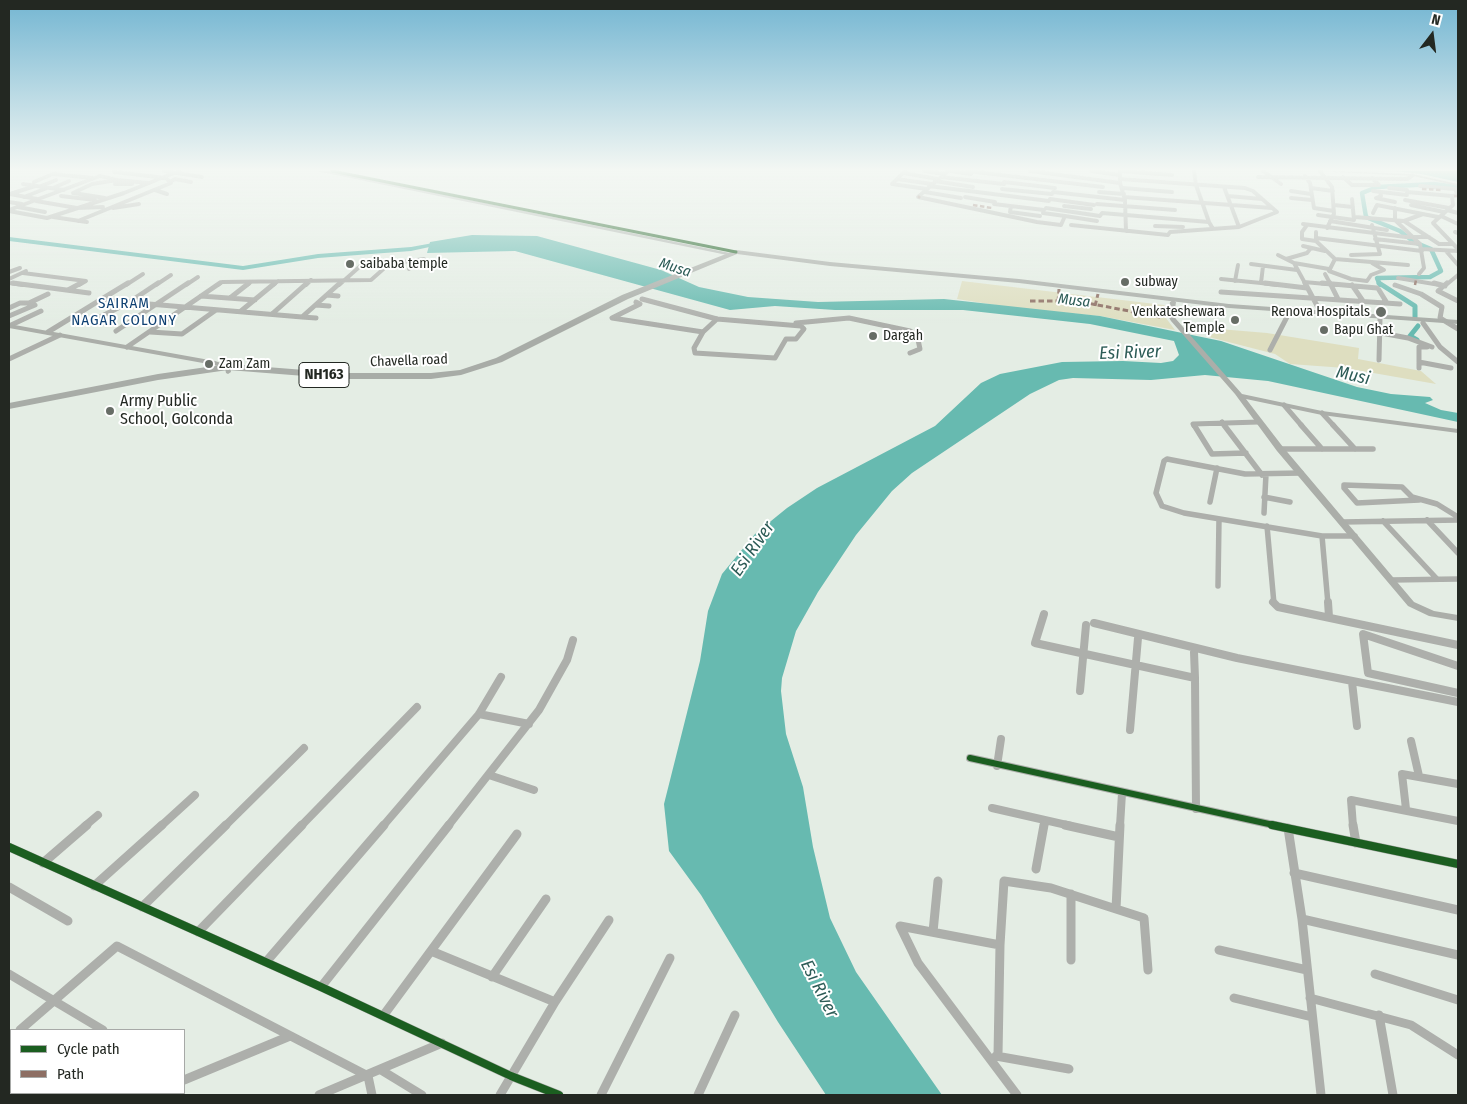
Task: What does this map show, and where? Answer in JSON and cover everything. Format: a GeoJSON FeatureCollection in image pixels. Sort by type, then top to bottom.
{"type":"FeatureCollection","features":[{"type":"Feature","properties":{"kind":"highway"},"geometry":{"type":"LineString","coordinates":[[714,250],[719,255],[720,262]]}},
{"type":"Feature","properties":{"kind":"highway"},"geometry":{"type":"LineString","coordinates":[[736,255],[788,262]]}},
{"type":"Feature","properties":{"kind":"highway","name":"Chavella road"},"geometry":{"type":"LineString","coordinates":[[9,408],[160,380],[228,370],[342,382],[433,382],[454,380],[489,370],[639,300],[699,269],[736,255]]}},
{"type":"Feature","properties":{"kind":"highway","name":"NH163"},"geometry":{"type":"LineString","coordinates":[[736,255],[1011,280],[1222,305],[1423,323],[1455,324]]}},
{"type":"Feature","properties":{"kind":"highway","name":"NH163"},"geometry":{"type":"LineString","coordinates":[[720,262],[745,259],[788,262],[1020,284],[1289,314],[1321,314],[1455,324]]}},
{"type":"Feature","properties":{"kind":"highway","name":"Chavella road"},"geometry":{"type":"LineString","coordinates":[[639,300],[699,269]]}},
{"type":"Feature","properties":{"kind":"main road"},"geometry":{"type":"LineString","coordinates":[[577,223],[736,255]]}},
{"type":"Feature","properties":{"kind":"main road"},"geometry":{"type":"LineString","coordinates":[[580,223],[736,255]]}},
{"type":"Feature","properties":{"kind":"street"},"geometry":{"type":"LineString","coordinates":[[1041,223],[1061,225],[1062,223]]}},
{"type":"Feature","properties":{"kind":"street"},"geometry":{"type":"LineString","coordinates":[[1094,226],[1096,223]]}},
{"type":"Feature","properties":{"kind":"street"},"geometry":{"type":"LineString","coordinates":[[1125,223],[1126,231]]}},
{"type":"Feature","properties":{"kind":"street"},"geometry":{"type":"LineString","coordinates":[[1155,223],[1157,234]]}},
{"type":"Feature","properties":{"kind":"street"},"geometry":{"type":"LineString","coordinates":[[1209,223],[1213,230]]}},
{"type":"Feature","properties":{"kind":"street"},"geometry":{"type":"LineString","coordinates":[[1238,223],[1239,227]]}},
{"type":"Feature","properties":{"kind":"street"},"geometry":{"type":"LineString","coordinates":[[1071,225],[1157,234],[1239,227],[1250,223]]}},
{"type":"Feature","properties":{"kind":"street"},"geometry":{"type":"LineString","coordinates":[[1331,223],[1330,229],[1334,240]]}},
{"type":"Feature","properties":{"kind":"street"},"geometry":{"type":"LineString","coordinates":[[1352,223],[1387,230]]}},
{"type":"Feature","properties":{"kind":"street"},"geometry":{"type":"LineString","coordinates":[[1397,223],[1420,247],[1424,268],[1419,279]]}},
{"type":"Feature","properties":{"kind":"street"},"geometry":{"type":"LineString","coordinates":[[1406,223],[1439,244],[1453,244]]}},
{"type":"Feature","properties":{"kind":"street"},"geometry":{"type":"LineString","coordinates":[[1433,223],[1458,250]]}},
{"type":"Feature","properties":{"kind":"street"},"geometry":{"type":"LineString","coordinates":[[1358,248],[1302,238],[1302,232],[1305,225],[1375,236],[1429,250],[1458,250]]}},
{"type":"Feature","properties":{"kind":"street"},"geometry":{"type":"LineString","coordinates":[[1156,226],[1183,227]]}},
{"type":"Feature","properties":{"kind":"street"},"geometry":{"type":"LineString","coordinates":[[1351,255],[1380,254],[1372,226]]}},
{"type":"Feature","properties":{"kind":"street"},"geometry":{"type":"LineString","coordinates":[[1350,231],[1352,243]]}},
{"type":"Feature","properties":{"kind":"street"},"geometry":{"type":"LineString","coordinates":[[1316,232],[1316,240],[1335,260],[1408,265]]}},
{"type":"Feature","properties":{"kind":"street"},"geometry":{"type":"LineString","coordinates":[[1375,236],[1429,237]]}},
{"type":"Feature","properties":{"kind":"street"},"geometry":{"type":"LineString","coordinates":[[1316,240],[1334,240],[1377,246],[1420,247]]}},
{"type":"Feature","properties":{"kind":"street"},"geometry":{"type":"LineString","coordinates":[[1303,246],[1326,251]]}},
{"type":"Feature","properties":{"kind":"street"},"geometry":{"type":"LineString","coordinates":[[1286,259],[1307,253],[1311,248]]}},
{"type":"Feature","properties":{"kind":"street"},"geometry":{"type":"LineString","coordinates":[[1345,251],[1367,267]]}},
{"type":"Feature","properties":{"kind":"street"},"geometry":{"type":"LineString","coordinates":[[1446,251],[1458,265]]}},
{"type":"Feature","properties":{"kind":"street"},"geometry":{"type":"LineString","coordinates":[[1289,253],[1296,256]]}},
{"type":"Feature","properties":{"kind":"street"},"geometry":{"type":"LineString","coordinates":[[1278,256],[1294,263],[1329,269],[1329,271],[1351,278],[1367,280],[1371,275],[1384,270],[1372,262]]}},
{"type":"Feature","properties":{"kind":"street"},"geometry":{"type":"LineString","coordinates":[[302,317],[366,261],[389,264],[424,259]]}},
{"type":"Feature","properties":{"kind":"street"},"geometry":{"type":"LineString","coordinates":[[409,269],[417,260]]}},
{"type":"Feature","properties":{"kind":"street"},"geometry":{"type":"LineString","coordinates":[[1329,269],[1335,260]]}},
{"type":"Feature","properties":{"kind":"street"},"geometry":{"type":"LineString","coordinates":[[1294,263],[1321,314]]}},
{"type":"Feature","properties":{"kind":"street"},"geometry":{"type":"LineString","coordinates":[[127,347],[222,282],[373,279],[389,264]]}},
{"type":"Feature","properties":{"kind":"street"},"geometry":{"type":"LineString","coordinates":[[1251,264],[1297,270]]}},
{"type":"Feature","properties":{"kind":"street"},"geometry":{"type":"LineString","coordinates":[[1235,281],[1238,265]]}},
{"type":"Feature","properties":{"kind":"street"},"geometry":{"type":"LineString","coordinates":[[1261,283],[1263,266]]}},
{"type":"Feature","properties":{"kind":"street"},"geometry":{"type":"LineString","coordinates":[[9,272],[20,268]]}},
{"type":"Feature","properties":{"kind":"street"},"geometry":{"type":"LineString","coordinates":[[9,281],[30,269]]}},
{"type":"Feature","properties":{"kind":"street"},"geometry":{"type":"LineString","coordinates":[[22,273],[86,281],[68,290]]}},
{"type":"Feature","properties":{"kind":"street"},"geometry":{"type":"LineString","coordinates":[[48,332],[143,274]]}},
{"type":"Feature","properties":{"kind":"street"},"geometry":{"type":"LineString","coordinates":[[1324,274],[1338,299]]}},
{"type":"Feature","properties":{"kind":"street"},"geometry":{"type":"LineString","coordinates":[[94,320],[128,303],[170,275]]}},
{"type":"Feature","properties":{"kind":"street"},"geometry":{"type":"LineString","coordinates":[[1458,275],[1439,292],[1458,301]]}},
{"type":"Feature","properties":{"kind":"street"},"geometry":{"type":"LineString","coordinates":[[116,331],[198,276]]}},
{"type":"Feature","properties":{"kind":"street"},"geometry":{"type":"LineString","coordinates":[[35,286],[53,277]]}},
{"type":"Feature","properties":{"kind":"street"},"geometry":{"type":"LineString","coordinates":[[1351,278],[1352,287],[1363,301]]}},
{"type":"Feature","properties":{"kind":"street"},"geometry":{"type":"LineString","coordinates":[[1398,278],[1419,279],[1445,286]]}},
{"type":"Feature","properties":{"kind":"street"},"geometry":{"type":"LineString","coordinates":[[272,314],[311,280]]}},
{"type":"Feature","properties":{"kind":"street"},"geometry":{"type":"LineString","coordinates":[[1221,280],[1307,288]]}},
{"type":"Feature","properties":{"kind":"street"},"geometry":{"type":"LineString","coordinates":[[9,281],[89,293]]}},
{"type":"Feature","properties":{"kind":"street"},"geometry":{"type":"LineString","coordinates":[[241,311],[278,281]]}},
{"type":"Feature","properties":{"kind":"street"},"geometry":{"type":"LineString","coordinates":[[230,298],[251,282]]}},
{"type":"Feature","properties":{"kind":"street"},"geometry":{"type":"LineString","coordinates":[[1304,282],[1378,289],[1387,303]]}},
{"type":"Feature","properties":{"kind":"street"},"geometry":{"type":"LineString","coordinates":[[1452,282],[1458,284]]}},
{"type":"Feature","properties":{"kind":"street"},"geometry":{"type":"LineString","coordinates":[[9,289],[19,284]]}},
{"type":"Feature","properties":{"kind":"street"},"geometry":{"type":"LineString","coordinates":[[1395,285],[1421,294],[1442,307],[1440,318],[1455,324]]}},
{"type":"Feature","properties":{"kind":"street"},"geometry":{"type":"LineString","coordinates":[[1221,292],[1400,304]]}},
{"type":"Feature","properties":{"kind":"street"},"geometry":{"type":"LineString","coordinates":[[9,308],[20,303],[29,303],[48,294]]}},
{"type":"Feature","properties":{"kind":"street"},"geometry":{"type":"LineString","coordinates":[[326,295],[338,296]]}},
{"type":"Feature","properties":{"kind":"street"},"geometry":{"type":"LineString","coordinates":[[201,296],[255,300]]}},
{"type":"Feature","properties":{"kind":"street"},"geometry":{"type":"LineString","coordinates":[[102,300],[316,318]]}},
{"type":"Feature","properties":{"kind":"street"},"geometry":{"type":"LineString","coordinates":[[639,300],[717,319],[801,326],[804,329],[796,339],[786,339],[775,358],[724,353],[718,356],[694,353],[694,348],[703,332],[717,319]]}},
{"type":"Feature","properties":{"kind":"street"},"geometry":{"type":"LineString","coordinates":[[703,332],[612,318],[639,300],[670,302],[709,314],[769,322],[862,320],[917,335],[920,349],[910,353]]}},
{"type":"Feature","properties":{"kind":"street"},"geometry":{"type":"LineString","coordinates":[[1173,302],[1171,316],[1181,330],[1239,395],[1280,449],[1411,604],[1419,610],[1458,618]]}},
{"type":"Feature","properties":{"kind":"street"},"geometry":{"type":"LineString","coordinates":[[9,316],[35,305]]}},
{"type":"Feature","properties":{"kind":"street"},"geometry":{"type":"LineString","coordinates":[[316,305],[329,306]]}},
{"type":"Feature","properties":{"kind":"street"},"geometry":{"type":"LineString","coordinates":[[150,332],[182,334],[216,310]]}},
{"type":"Feature","properties":{"kind":"street"},"geometry":{"type":"LineString","coordinates":[[9,326],[41,311]]}},
{"type":"Feature","properties":{"kind":"street"},"geometry":{"type":"LineString","coordinates":[[1270,350],[1289,314]]}},
{"type":"Feature","properties":{"kind":"street"},"geometry":{"type":"LineString","coordinates":[[1379,360],[1382,333],[1380,319]]}},
{"type":"Feature","properties":{"kind":"street"},"geometry":{"type":"LineString","coordinates":[[1423,323],[1440,347],[1458,362]]}},
{"type":"Feature","properties":{"kind":"street"},"geometry":{"type":"LineString","coordinates":[[9,326],[215,363],[228,370]]}},
{"type":"Feature","properties":{"kind":"street"},"geometry":{"type":"LineString","coordinates":[[1382,333],[1408,338],[1432,347]]}},
{"type":"Feature","properties":{"kind":"street"},"geometry":{"type":"LineString","coordinates":[[9,359],[60,335]]}},
{"type":"Feature","properties":{"kind":"street"},"geometry":{"type":"LineString","coordinates":[[1440,347],[1419,347],[1419,365],[1451,368]]}},
{"type":"Feature","properties":{"kind":"street"},"geometry":{"type":"LineString","coordinates":[[1239,395],[1322,414],[1458,431]]}},
{"type":"Feature","properties":{"kind":"street"},"geometry":{"type":"LineString","coordinates":[[1284,405],[1322,449]]}},
{"type":"Feature","properties":{"kind":"street"},"geometry":{"type":"LineString","coordinates":[[1322,414],[1355,448]]}},
{"type":"Feature","properties":{"kind":"street"},"geometry":{"type":"LineString","coordinates":[[1222,422],[1264,474],[1264,513]]}},
{"type":"Feature","properties":{"kind":"street"},"geometry":{"type":"LineString","coordinates":[[1246,454],[1212,454],[1193,424],[1259,422]]}},
{"type":"Feature","properties":{"kind":"street"},"geometry":{"type":"LineString","coordinates":[[1280,449],[1373,448]]}},
{"type":"Feature","properties":{"kind":"street"},"geometry":{"type":"LineString","coordinates":[[1301,473],[1264,474],[1167,459],[1164,461],[1156,493],[1158,501],[1162,506],[1172,511],[1322,536],[1355,536]]}},
{"type":"Feature","properties":{"kind":"street"},"geometry":{"type":"LineString","coordinates":[[1210,502],[1217,468]]}},
{"type":"Feature","properties":{"kind":"street"},"geometry":{"type":"LineString","coordinates":[[1419,500],[1413,502],[1358,503],[1344,488],[1344,485],[1398,486],[1419,500],[1436,504],[1458,519]]}},
{"type":"Feature","properties":{"kind":"street"},"geometry":{"type":"LineString","coordinates":[[1264,496],[1290,502]]}},
{"type":"Feature","properties":{"kind":"street"},"geometry":{"type":"LineString","coordinates":[[1218,586],[1219,519]]}},
{"type":"Feature","properties":{"kind":"street"},"geometry":{"type":"LineString","coordinates":[[1343,522],[1458,519]]}},
{"type":"Feature","properties":{"kind":"street"},"geometry":{"type":"LineString","coordinates":[[1427,520],[1458,553]]}},
{"type":"Feature","properties":{"kind":"street"},"geometry":{"type":"LineString","coordinates":[[1383,521],[1437,579]]}},
{"type":"Feature","properties":{"kind":"street"},"geometry":{"type":"LineString","coordinates":[[1267,526],[1273,604],[1284,609],[1458,645]]}},
{"type":"Feature","properties":{"kind":"street"},"geometry":{"type":"LineString","coordinates":[[1322,536],[1329,617]]}},
{"type":"Feature","properties":{"kind":"street"},"geometry":{"type":"LineString","coordinates":[[1391,580],[1458,579]]}},
{"type":"Feature","properties":{"kind":"street"},"geometry":{"type":"LineString","coordinates":[[1044,614],[1035,644],[1195,678]]}},
{"type":"Feature","properties":{"kind":"street"},"geometry":{"type":"LineString","coordinates":[[1080,691],[1083,654],[1090,624],[1237,658],[1458,702]]}},
{"type":"Feature","properties":{"kind":"street"},"geometry":{"type":"LineString","coordinates":[[1458,666],[1363,634],[1368,673],[1458,693]]}},
{"type":"Feature","properties":{"kind":"street"},"geometry":{"type":"LineString","coordinates":[[1130,730],[1138,638]]}},
{"type":"Feature","properties":{"kind":"street"},"geometry":{"type":"LineString","coordinates":[[321,987],[529,724],[567,660],[573,640]]}},
{"type":"Feature","properties":{"kind":"street"},"geometry":{"type":"LineString","coordinates":[[1194,652],[1196,809]]}},
{"type":"Feature","properties":{"kind":"street"},"geometry":{"type":"LineString","coordinates":[[266,962],[479,714],[501,677]]}},
{"type":"Feature","properties":{"kind":"street"},"geometry":{"type":"LineString","coordinates":[[1352,682],[1357,726]]}},
{"type":"Feature","properties":{"kind":"street"},"geometry":{"type":"LineString","coordinates":[[198,932],[417,707]]}},
{"type":"Feature","properties":{"kind":"street"},"geometry":{"type":"LineString","coordinates":[[479,714],[529,724]]}},
{"type":"Feature","properties":{"kind":"street"},"geometry":{"type":"LineString","coordinates":[[997,766],[1002,739]]}},
{"type":"Feature","properties":{"kind":"street"},"geometry":{"type":"LineString","coordinates":[[1411,741],[1420,776]]}},
{"type":"Feature","properties":{"kind":"street"},"geometry":{"type":"LineString","coordinates":[[142,907],[304,748]]}},
{"type":"Feature","properties":{"kind":"street"},"geometry":{"type":"LineString","coordinates":[[970,758],[997,766],[1458,864]]}},
{"type":"Feature","properties":{"kind":"street"},"geometry":{"type":"LineString","coordinates":[[1406,810],[1402,774],[1458,784]]}},
{"type":"Feature","properties":{"kind":"street"},"geometry":{"type":"LineString","coordinates":[[489,775],[534,790]]}},
{"type":"Feature","properties":{"kind":"street"},"geometry":{"type":"LineString","coordinates":[[1116,909],[1122,793]]}},
{"type":"Feature","properties":{"kind":"street"},"geometry":{"type":"LineString","coordinates":[[94,886],[195,795]]}},
{"type":"Feature","properties":{"kind":"street"},"geometry":{"type":"LineString","coordinates":[[1356,843],[1350,804],[1352,800],[1458,821]]}},
{"type":"Feature","properties":{"kind":"street"},"geometry":{"type":"LineString","coordinates":[[992,808],[1120,837]]}},
{"type":"Feature","properties":{"kind":"street"},"geometry":{"type":"LineString","coordinates":[[43,863],[98,814]]}},
{"type":"Feature","properties":{"kind":"street"},"geometry":{"type":"LineString","coordinates":[[1036,870],[1045,821]]}},
{"type":"Feature","properties":{"kind":"street"},"geometry":{"type":"LineString","coordinates":[[1288,828],[1302,919],[1321,1095]]}},
{"type":"Feature","properties":{"kind":"street"},"geometry":{"type":"LineString","coordinates":[[383,1016],[517,834]]}},
{"type":"Feature","properties":{"kind":"street"},"geometry":{"type":"LineString","coordinates":[[9,847],[321,987],[511,1076],[559,1095]]}},
{"type":"Feature","properties":{"kind":"street"},"geometry":{"type":"LineString","coordinates":[[1294,873],[1458,910]]}},
{"type":"Feature","properties":{"kind":"street"},"geometry":{"type":"LineString","coordinates":[[994,1057],[1004,881],[1051,888],[1144,918],[1148,970]]}},
{"type":"Feature","properties":{"kind":"street"},"geometry":{"type":"LineString","coordinates":[[933,932],[938,882]]}},
{"type":"Feature","properties":{"kind":"street"},"geometry":{"type":"LineString","coordinates":[[9,887],[68,921]]}},
{"type":"Feature","properties":{"kind":"street"},"geometry":{"type":"LineString","coordinates":[[1071,894],[1071,960]]}},
{"type":"Feature","properties":{"kind":"street"},"geometry":{"type":"LineString","coordinates":[[492,977],[546,899]]}},
{"type":"Feature","properties":{"kind":"street"},"geometry":{"type":"LineString","coordinates":[[1302,919],[1458,955]]}},
{"type":"Feature","properties":{"kind":"street"},"geometry":{"type":"LineString","coordinates":[[500,1095],[556,1002],[610,920]]}},
{"type":"Feature","properties":{"kind":"street"},"geometry":{"type":"LineString","coordinates":[[1000,945],[900,926],[918,963],[994,1057],[1017,1095]]}},
{"type":"Feature","properties":{"kind":"street"},"geometry":{"type":"LineString","coordinates":[[21,1029],[117,946],[368,1076]]}},
{"type":"Feature","properties":{"kind":"street"},"geometry":{"type":"LineString","coordinates":[[1219,950],[1307,970]]}},
{"type":"Feature","properties":{"kind":"street"},"geometry":{"type":"LineString","coordinates":[[430,951],[556,1002]]}},
{"type":"Feature","properties":{"kind":"street"},"geometry":{"type":"LineString","coordinates":[[601,1095],[670,958]]}},
{"type":"Feature","properties":{"kind":"street"},"geometry":{"type":"LineString","coordinates":[[9,974],[102,1029]]}},
{"type":"Feature","properties":{"kind":"street"},"geometry":{"type":"LineString","coordinates":[[1375,974],[1458,1000]]}},
{"type":"Feature","properties":{"kind":"street"},"geometry":{"type":"LineString","coordinates":[[1234,998],[1312,1017]]}},
{"type":"Feature","properties":{"kind":"street"},"geometry":{"type":"LineString","coordinates":[[1310,998],[1411,1025],[1458,1055]]}},
{"type":"Feature","properties":{"kind":"street"},"geometry":{"type":"LineString","coordinates":[[698,1095],[735,1015]]}},
{"type":"Feature","properties":{"kind":"street"},"geometry":{"type":"LineString","coordinates":[[1379,1015],[1393,1095]]}},
{"type":"Feature","properties":{"kind":"street"},"geometry":{"type":"LineString","coordinates":[[185,1078],[290,1036]]}},
{"type":"Feature","properties":{"kind":"street"},"geometry":{"type":"LineString","coordinates":[[319,1095],[368,1076],[442,1043]]}},
{"type":"Feature","properties":{"kind":"street"},"geometry":{"type":"LineString","coordinates":[[994,1057],[1069,1069]]}},
{"type":"Feature","properties":{"kind":"street"},"geometry":{"type":"LineString","coordinates":[[381,1070],[422,1095]]}},
{"type":"Feature","properties":{"kind":"street"},"geometry":{"type":"LineString","coordinates":[[368,1076],[372,1095]]}},
{"type":"Feature","properties":{"kind":"green space"},"geometry":{"type":"Polygon","coordinates":[[[962,281],[1164,305],[1167,308],[1166,318],[1175,330],[1100,316],[1015,308],[957,299],[962,281]]]}},
{"type":"Feature","properties":{"kind":"green space"},"geometry":{"type":"Polygon","coordinates":[[[1219,329],[1267,333],[1359,348],[1358,359],[1421,371],[1436,384],[1345,368],[1290,364],[1275,354],[1209,337],[1219,329]]]}},
{"type":"Feature","properties":{"kind":"water","name":"Esi River"},"geometry":{"type":"Polygon","coordinates":[[[472,235],[537,236],[661,270],[699,287],[748,297],[818,302],[944,299],[1100,316],[1221,341],[1357,387],[1391,394],[1430,397],[1433,400],[1425,403],[1441,410],[1458,413],[1458,422],[1268,381],[1205,375],[1151,380],[1073,378],[1059,380],[1030,394],[912,473],[892,491],[856,535],[818,592],[796,631],[782,678],[781,691],[786,734],[803,787],[813,847],[830,918],[856,972],[942,1095],[826,1095],[778,1022],[701,895],[669,851],[664,804],[700,661],[708,611],[722,574],[755,534],[787,508],[817,488],[935,426],[981,383],[1000,374],[1062,362],[1123,361],[1161,363],[1173,361],[1179,355],[1174,341],[1090,324],[963,310],[835,310],[775,306],[730,310],[515,251],[427,253],[430,242],[472,235]]]}},
{"type":"Feature","properties":{"kind":"waterway"},"geometry":{"type":"LineString","coordinates":[[1379,223],[1400,231],[1414,242],[1431,249],[1441,271],[1430,277],[1377,278],[1379,283]]}},
{"type":"Feature","properties":{"kind":"waterway","name":"Musa"},"geometry":{"type":"LineString","coordinates":[[9,239],[243,268],[318,256],[411,249],[444,243]]}},
{"type":"Feature","properties":{"kind":"waterway"},"geometry":{"type":"LineString","coordinates":[[1379,283],[1415,306],[1415,317]]}},
{"type":"Feature","properties":{"kind":"waterway"},"geometry":{"type":"LineString","coordinates":[[1417,340],[1410,336],[1418,326]]}},
{"type":"Feature","properties":{"kind":"marked path"},"geometry":{"type":"LineString","coordinates":[[1415,285],[1416,280]]}},
{"type":"Feature","properties":{"kind":"marked path"},"geometry":{"type":"LineString","coordinates":[[1058,302],[1059,289]]}},
{"type":"Feature","properties":{"kind":"marked path"},"geometry":{"type":"LineString","coordinates":[[1095,306],[1098,294]]}},
{"type":"Feature","properties":{"kind":"marked path"},"geometry":{"type":"LineString","coordinates":[[1030,301],[1077,301],[1160,317]]}},
{"type":"Feature","properties":{"kind":"cycle path"},"geometry":{"type":"LineString","coordinates":[[589,223],[736,252]]}},
{"type":"Feature","properties":{"kind":"cycle path"},"geometry":{"type":"LineString","coordinates":[[970,758],[1122,793],[1458,864]]}},
{"type":"Feature","properties":{"kind":"cycle path"},"geometry":{"type":"LineString","coordinates":[[9,847],[321,987],[511,1076],[559,1095]]}},
{"type":"Feature","properties":{"kind":"place","name":"saibaba temple"},"geometry":{"type":"Point","coordinates":[350,264]}},
{"type":"Feature","properties":{"kind":"place","name":"subway"},"geometry":{"type":"Point","coordinates":[1125,282]}},
{"type":"Feature","properties":{"kind":"place","name":"Renova Hospitals"},"geometry":{"type":"Point","coordinates":[1381,312]}},
{"type":"Feature","properties":{"kind":"place","name":"Venkateshewara Temple"},"geometry":{"type":"Point","coordinates":[1235,320]}},
{"type":"Feature","properties":{"kind":"place","name":"Bapu Ghat"},"geometry":{"type":"Point","coordinates":[1324,330]}},
{"type":"Feature","properties":{"kind":"place","name":"Dargah"},"geometry":{"type":"Point","coordinates":[873,336]}},
{"type":"Feature","properties":{"kind":"place","name":"Zam Zam"},"geometry":{"type":"Point","coordinates":[209,364]}},
{"type":"Feature","properties":{"kind":"place","name":"Army Public School, Golconda"},"geometry":{"type":"Point","coordinates":[110,411]}},
{"type":"Feature","properties":{"kind":"district","name":"SAIRAM NAGAR COLONY"},"geometry":{"type":"Point","coordinates":[124,312]}},
{"type":"Feature","properties":{"kind":"water label","name":"Musi"},"geometry":{"type":"Point","coordinates":[1353,376]}}]}
